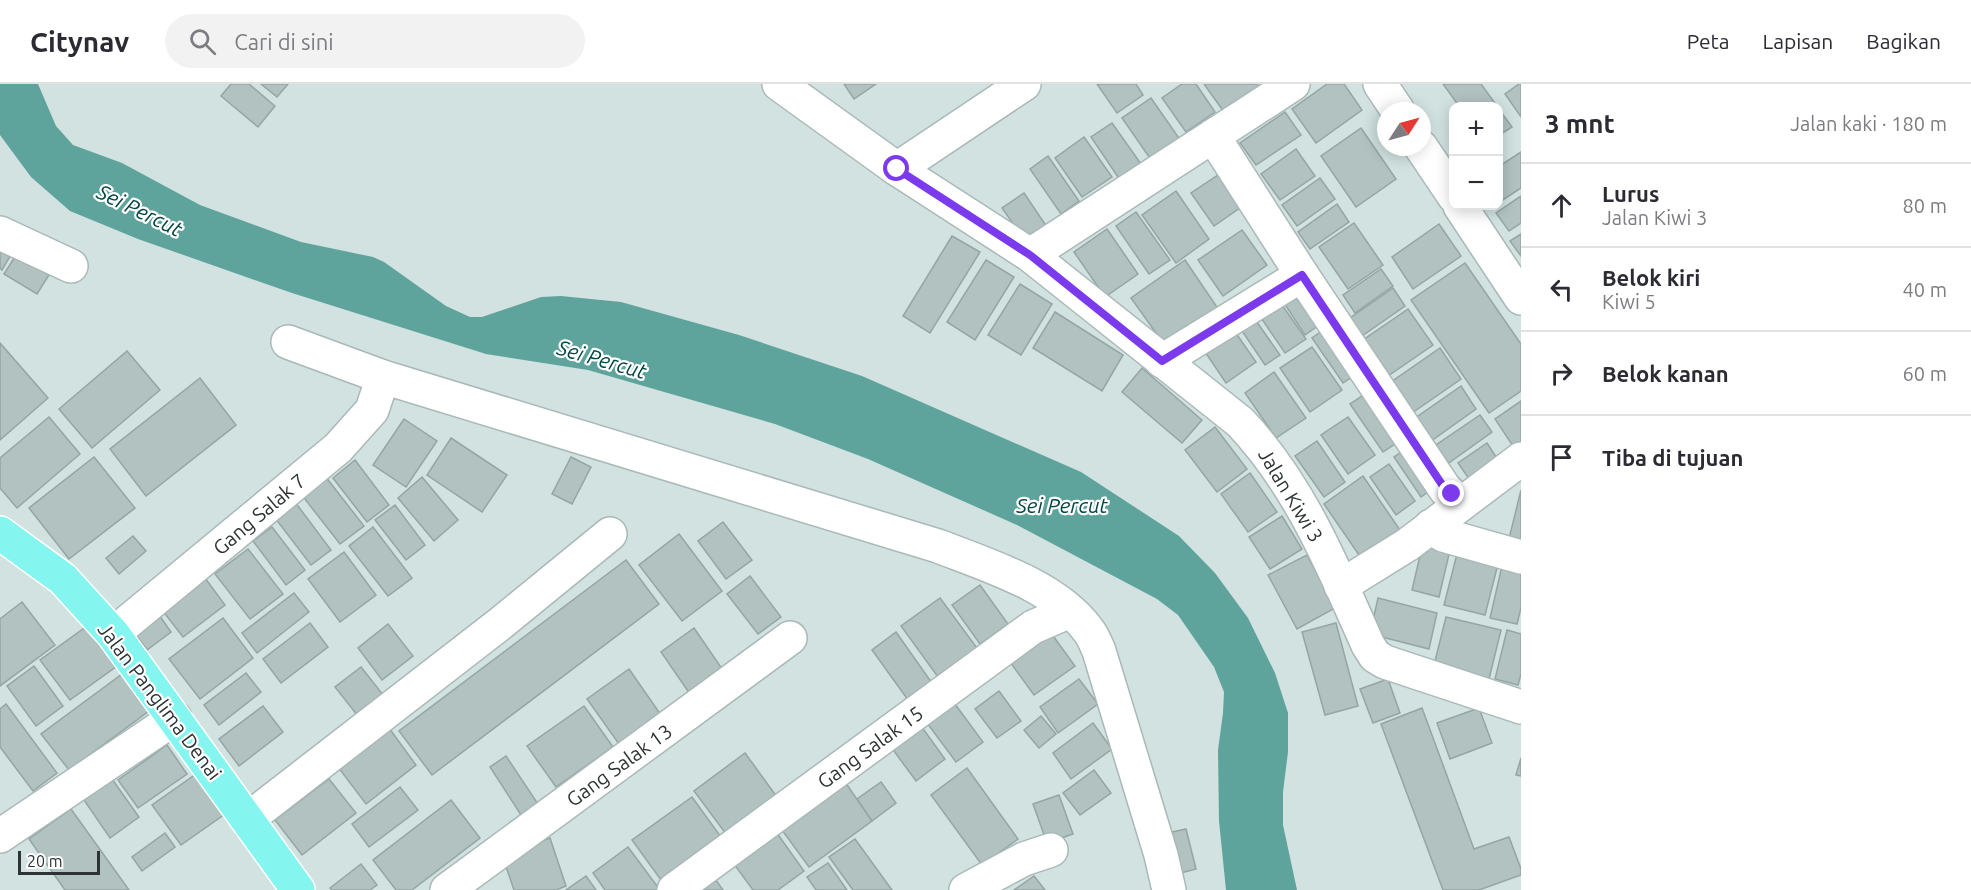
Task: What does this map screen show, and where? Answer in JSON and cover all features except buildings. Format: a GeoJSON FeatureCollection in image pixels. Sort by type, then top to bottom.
{"type":"FeatureCollection","features":[{"type":"Feature","properties":{"kind":"main road","name":"Jalan Panglima Denai"},"geometry":{"type":"LineString","coordinates":[[0,533],[63,579],[113,634],[176,718],[298,890]]}},
{"type":"Feature","properties":{"kind":"street","name":"Jalan Kiwi 3"},"geometry":{"type":"LineString","coordinates":[[779,84],[897,169],[1030,255],[1240,422],[1261,444],[1278,469],[1330,560],[1371,652],[1380,659],[1521,707]]}},
{"type":"Feature","properties":{"kind":"street"},"geometry":{"type":"LineString","coordinates":[[897,169],[990,93],[1024,84]]}},
{"type":"Feature","properties":{"kind":"street"},"geometry":{"type":"LineString","coordinates":[[1030,255],[1293,84]]}},
{"type":"Feature","properties":{"kind":"street"},"geometry":{"type":"LineString","coordinates":[[1380,84],[1392,102]]}},
{"type":"Feature","properties":{"kind":"street"},"geometry":{"type":"LineString","coordinates":[[1213,135],[1302,275],[1445,489],[1461,504]]}},
{"type":"Feature","properties":{"kind":"street"},"geometry":{"type":"LineString","coordinates":[[1427,156],[1449,188]]}},
{"type":"Feature","properties":{"kind":"street"},"geometry":{"type":"LineString","coordinates":[[1463,210],[1521,298]]}},
{"type":"Feature","properties":{"kind":"street"},"geometry":{"type":"LineString","coordinates":[[0,233],[71,266]]}},
{"type":"Feature","properties":{"kind":"street"},"geometry":{"type":"LineString","coordinates":[[1162,361],[1302,275]]}},
{"type":"Feature","properties":{"kind":"street"},"geometry":{"type":"LineString","coordinates":[[288,342],[383,376],[938,546],[1009,573],[1051,597],[1070,611],[1089,630],[1099,651],[1161,855],[1169,890]]}},
{"type":"Feature","properties":{"kind":"street","name":"Gang Salak 7"},"geometry":{"type":"LineString","coordinates":[[113,634],[338,448],[361,425],[372,410],[383,376]]}},
{"type":"Feature","properties":{"kind":"street"},"geometry":{"type":"LineString","coordinates":[[1341,586],[1407,545],[1521,459]]}},
{"type":"Feature","properties":{"kind":"street"},"geometry":{"type":"LineString","coordinates":[[1431,526],[1443,534],[1521,557]]}},
{"type":"Feature","properties":{"kind":"street"},"geometry":{"type":"LineString","coordinates":[[248,819],[610,534]]}},
{"type":"Feature","properties":{"kind":"street","name":"Gang Salak 15"},"geometry":{"type":"LineString","coordinates":[[674,890],[1033,627],[1070,611]]}},
{"type":"Feature","properties":{"kind":"street","name":"Gang Salak 13"},"geometry":{"type":"LineString","coordinates":[[447,890],[790,638]]}},
{"type":"Feature","properties":{"kind":"street"},"geometry":{"type":"LineString","coordinates":[[0,837],[176,718]]}},
{"type":"Feature","properties":{"kind":"street"},"geometry":{"type":"LineString","coordinates":[[966,890],[1024,859],[1051,850]]}},
{"type":"Feature","properties":{"kind":"water","name":"Sei Percut"},"geometry":{"type":"Polygon","coordinates":[[[0,84],[38,84],[56,126],[73,145],[122,163],[200,205],[301,242],[373,257],[384,262],[446,306],[470,317],[482,317],[541,297],[561,296],[621,302],[739,335],[862,376],[1081,472],[1179,536],[1215,573],[1248,618],[1275,673],[1288,713],[1283,825],[1297,890],[1226,890],[1219,821],[1218,750],[1224,692],[1214,667],[1178,615],[1157,599],[1017,525],[868,459],[775,424],[588,370],[486,354],[292,293],[138,239],[70,211],[31,177],[0,135],[0,84]]]}},
{"type":"Feature","properties":{"kind":"route"},"geometry":{"type":"LineString","coordinates":[[897,169],[1030,255],[1162,361],[1302,275],[1445,489],[1452,494]]}}]}
